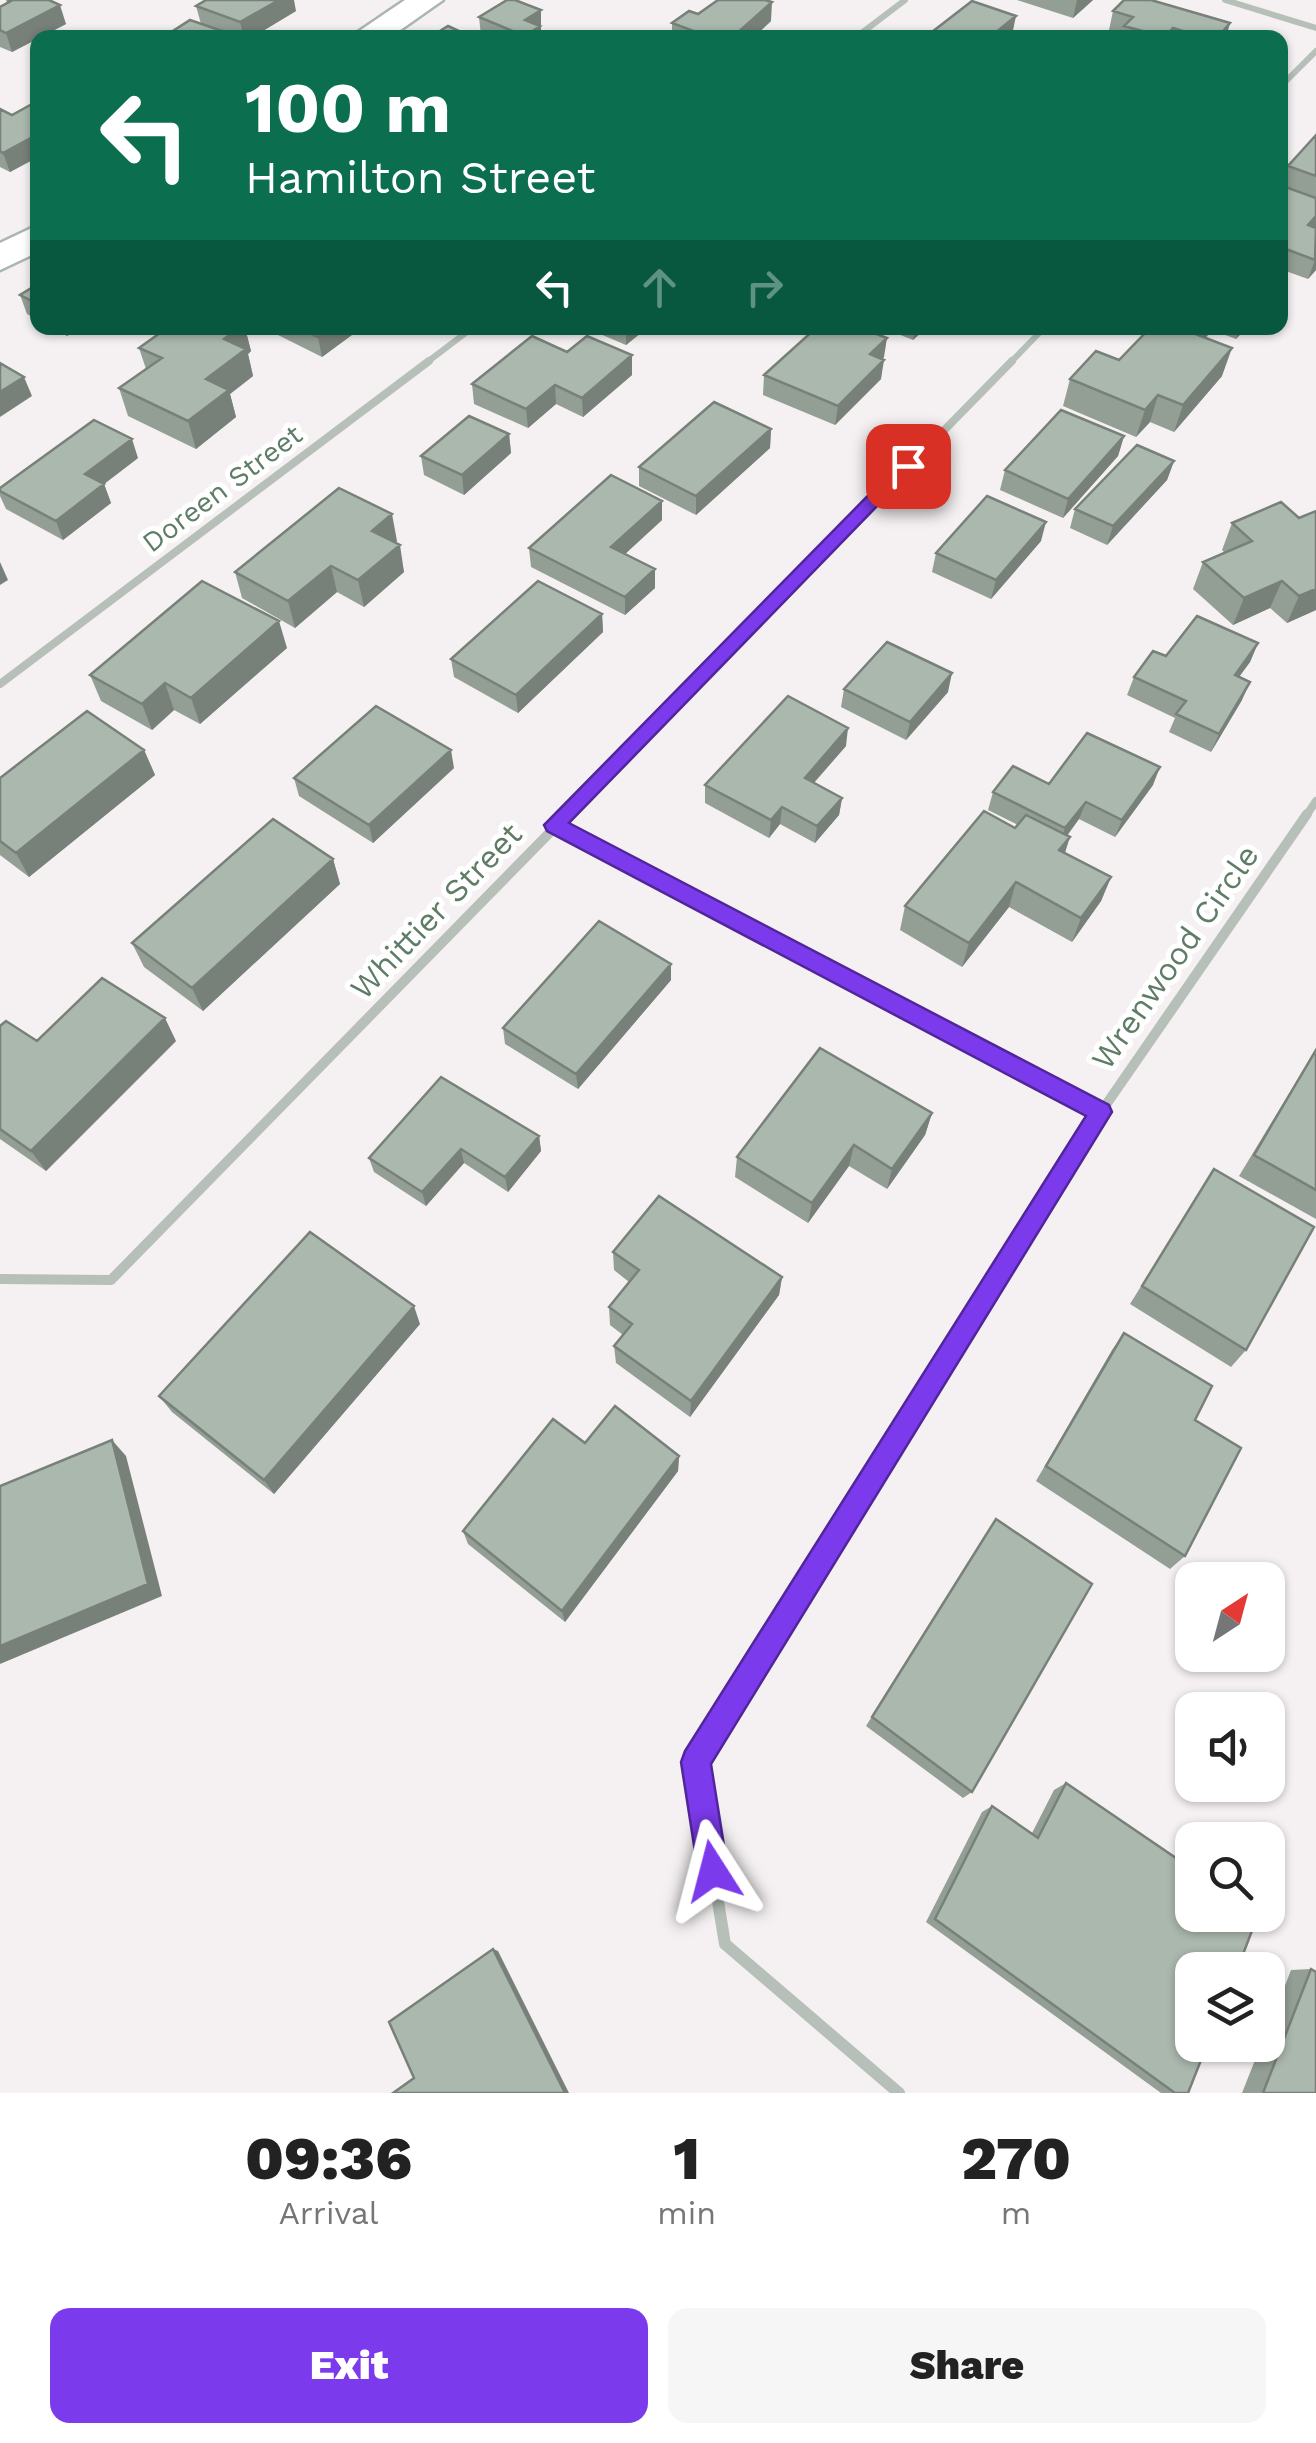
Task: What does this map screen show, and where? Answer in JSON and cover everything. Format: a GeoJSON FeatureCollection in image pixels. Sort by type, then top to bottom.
{"type":"FeatureCollection","features":[{"type":"Feature","properties":{"kind":"street"},"geometry":{"type":"LineString","coordinates":[[378,30],[427,0]]}},
{"type":"Feature","properties":{"kind":"street"},"geometry":{"type":"LineString","coordinates":[[866,30],[905,0]]}},
{"type":"Feature","properties":{"kind":"street"},"geometry":{"type":"LineString","coordinates":[[1225,0],[1316,28]]}},
{"type":"Feature","properties":{"kind":"street"},"geometry":{"type":"LineString","coordinates":[[1288,79],[1316,50]]}},
{"type":"Feature","properties":{"kind":"street"},"geometry":{"type":"LineString","coordinates":[[0,259],[30,241]]}},
{"type":"Feature","properties":{"kind":"street","name":"Doreen Street"},"geometry":{"type":"LineString","coordinates":[[0,684],[463,335]]}},
{"type":"Feature","properties":{"kind":"street","name":"Whittier Street"},"geometry":{"type":"LineString","coordinates":[[0,1279],[111,1280],[1037,335]]}},
{"type":"Feature","properties":{"kind":"street","name":"Wrenwood Circle"},"geometry":{"type":"LineString","coordinates":[[899,2093],[725,1944],[696,1762],[1101,1112],[1316,801]]}},
{"type":"Feature","properties":{"kind":"street"},"geometry":{"type":"LineString","coordinates":[[554,825],[1101,1112]]}},
{"type":"Feature","properties":{"kind":"building"},"geometry":{"type":"Polygon","coordinates":[[[8,0],[49,0],[60,5],[6,33],[0,30],[0,7],[11,1],[8,0]]]}},
{"type":"Feature","properties":{"kind":"building"},"geometry":{"type":"Polygon","coordinates":[[[206,0],[279,0],[240,22],[196,6],[206,0]]]}},
{"type":"Feature","properties":{"kind":"building"},"geometry":{"type":"Polygon","coordinates":[[[507,0],[541,10],[525,20],[540,26],[534,30],[510,30],[479,17],[507,0]]]}},
{"type":"Feature","properties":{"kind":"building"},"geometry":{"type":"Polygon","coordinates":[[[718,0],[772,2],[741,30],[691,30],[672,23],[689,11],[698,14],[718,0]]]}},
{"type":"Feature","properties":{"kind":"building"},"geometry":{"type":"Polygon","coordinates":[[[1124,0],[1151,0],[1230,23],[1224,30],[1139,30],[1124,26],[1133,17],[1113,11],[1124,0]]]}},
{"type":"Feature","properties":{"kind":"building"},"geometry":{"type":"Polygon","coordinates":[[[972,1],[1016,16],[999,30],[935,30],[972,1]]]}},
{"type":"Feature","properties":{"kind":"building"},"geometry":{"type":"Polygon","coordinates":[[[190,20],[219,30],[174,30],[190,20]]]}},
{"type":"Feature","properties":{"kind":"building"},"geometry":{"type":"Polygon","coordinates":[[[30,105],[30,138],[3,153],[0,109],[12,115],[30,105]]]}},
{"type":"Feature","properties":{"kind":"building"},"geometry":{"type":"Polygon","coordinates":[[[1316,135],[1316,176],[1288,166],[1316,135]]]}},
{"type":"Feature","properties":{"kind":"building"},"geometry":{"type":"Polygon","coordinates":[[[1288,188],[1316,198],[1316,216],[1308,225],[1316,228],[1315,260],[1288,250],[1288,188]]]}},
{"type":"Feature","properties":{"kind":"building"},"geometry":{"type":"Polygon","coordinates":[[[157,335],[229,335],[224,339],[246,349],[206,379],[229,390],[188,421],[119,388],[162,358],[139,348],[157,335]]]}},
{"type":"Feature","properties":{"kind":"building"},"geometry":{"type":"Polygon","coordinates":[[[808,335],[887,338],[870,354],[884,360],[838,406],[764,375],[808,335]]]}},
{"type":"Feature","properties":{"kind":"building"},"geometry":{"type":"Polygon","coordinates":[[[1143,335],[1198,335],[1232,348],[1183,405],[1158,395],[1145,410],[1070,379],[1096,351],[1119,360],[1143,335]]]}},
{"type":"Feature","properties":{"kind":"building"},"geometry":{"type":"Polygon","coordinates":[[[532,336],[567,352],[587,336],[632,355],[582,398],[555,385],[526,409],[472,384],[532,336]]]}},
{"type":"Feature","properties":{"kind":"building"},"geometry":{"type":"Polygon","coordinates":[[[0,363],[24,377],[0,392],[0,363]]]}},
{"type":"Feature","properties":{"kind":"building"},"geometry":{"type":"Polygon","coordinates":[[[714,402],[771,429],[696,496],[639,467],[714,402]]]}},
{"type":"Feature","properties":{"kind":"building"},"geometry":{"type":"Polygon","coordinates":[[[1061,410],[1124,436],[1068,499],[1005,470],[1061,410]]]}},
{"type":"Feature","properties":{"kind":"building"},"geometry":{"type":"Polygon","coordinates":[[[469,416],[509,434],[462,475],[421,456],[469,416]]]}},
{"type":"Feature","properties":{"kind":"building"},"geometry":{"type":"Polygon","coordinates":[[[94,420],[132,439],[85,474],[104,484],[56,521],[0,491],[0,488],[94,420]]]}},
{"type":"Feature","properties":{"kind":"building"},"geometry":{"type":"Polygon","coordinates":[[[1137,445],[1174,461],[1113,526],[1075,509],[1137,445]]]}},
{"type":"Feature","properties":{"kind":"building"},"geometry":{"type":"Polygon","coordinates":[[[611,475],[662,501],[611,547],[655,569],[625,597],[529,548],[611,475]]]}},
{"type":"Feature","properties":{"kind":"building"},"geometry":{"type":"Polygon","coordinates":[[[339,488],[392,514],[372,531],[400,545],[358,580],[331,566],[288,601],[235,572],[339,488]]]}},
{"type":"Feature","properties":{"kind":"building"},"geometry":{"type":"Polygon","coordinates":[[[987,496],[1046,522],[996,580],[936,553],[987,496]]]}},
{"type":"Feature","properties":{"kind":"building"},"geometry":{"type":"Polygon","coordinates":[[[1281,502],[1299,518],[1316,511],[1316,589],[1299,596],[1282,581],[1244,598],[1203,562],[1252,541],[1232,523],[1281,502]]]}},
{"type":"Feature","properties":{"kind":"building"},"geometry":{"type":"Polygon","coordinates":[[[202,581],[279,621],[191,698],[165,683],[142,704],[90,675],[202,581]]]}},
{"type":"Feature","properties":{"kind":"building"},"geometry":{"type":"Polygon","coordinates":[[[538,581],[602,614],[516,695],[451,659],[538,581]]]}},
{"type":"Feature","properties":{"kind":"building"},"geometry":{"type":"Polygon","coordinates":[[[1197,616],[1258,643],[1235,675],[1250,682],[1219,734],[1176,714],[1186,701],[1134,677],[1153,651],[1166,656],[1197,616]]]}},
{"type":"Feature","properties":{"kind":"building"},"geometry":{"type":"Polygon","coordinates":[[[887,642],[952,673],[910,722],[844,689],[887,642]]]}},
{"type":"Feature","properties":{"kind":"building"},"geometry":{"type":"Polygon","coordinates":[[[788,696],[848,728],[805,778],[842,798],[817,826],[782,807],[771,820],[705,785],[788,696]]]}},
{"type":"Feature","properties":{"kind":"building"},"geometry":{"type":"Polygon","coordinates":[[[376,706],[451,750],[369,825],[294,778],[376,706]]]}},
{"type":"Feature","properties":{"kind":"building"},"geometry":{"type":"Polygon","coordinates":[[[87,711],[144,750],[16,853],[0,841],[0,778],[87,711]]]}},
{"type":"Feature","properties":{"kind":"building"},"geometry":{"type":"Polygon","coordinates":[[[1087,733],[1160,767],[1122,820],[1086,802],[1065,828],[993,792],[1013,766],[1049,784],[1087,733]]]}},
{"type":"Feature","properties":{"kind":"building"},"geometry":{"type":"Polygon","coordinates":[[[984,811],[1015,828],[1026,815],[1070,837],[1059,850],[1111,877],[1081,918],[1016,882],[969,943],[905,906],[984,811]]]}},
{"type":"Feature","properties":{"kind":"building"},"geometry":{"type":"Polygon","coordinates":[[[273,819],[333,859],[192,988],[132,943],[273,819]]]}},
{"type":"Feature","properties":{"kind":"building"},"geometry":{"type":"Polygon","coordinates":[[[599,921],[671,964],[576,1074],[503,1028],[599,921]]]}},
{"type":"Feature","properties":{"kind":"building"},"geometry":{"type":"Polygon","coordinates":[[[102,978],[165,1018],[31,1151],[0,1129],[0,1026],[6,1021],[37,1041],[102,978]]]}},
{"type":"Feature","properties":{"kind":"building"},"geometry":{"type":"Polygon","coordinates":[[[820,1048],[932,1113],[892,1169],[854,1145],[812,1203],[737,1157],[820,1048]]]}},
{"type":"Feature","properties":{"kind":"building"},"geometry":{"type":"Polygon","coordinates":[[[1316,1050],[1316,1190],[1254,1155],[1316,1050]]]}},
{"type":"Feature","properties":{"kind":"building"},"geometry":{"type":"Polygon","coordinates":[[[441,1077],[539,1136],[505,1177],[461,1149],[422,1192],[369,1158],[441,1077]]]}},
{"type":"Feature","properties":{"kind":"building"},"geometry":{"type":"Polygon","coordinates":[[[1214,1169],[1314,1227],[1246,1350],[1142,1286],[1214,1169]]]}},
{"type":"Feature","properties":{"kind":"building"},"geometry":{"type":"Polygon","coordinates":[[[659,1196],[782,1277],[691,1401],[614,1346],[632,1324],[609,1307],[639,1270],[613,1252],[659,1196]]]}},
{"type":"Feature","properties":{"kind":"building"},"geometry":{"type":"Polygon","coordinates":[[[310,1232],[414,1306],[264,1480],[159,1396],[310,1232]]]}},
{"type":"Feature","properties":{"kind":"building"},"geometry":{"type":"Polygon","coordinates":[[[1124,1333],[1212,1386],[1195,1420],[1241,1448],[1185,1556],[1046,1466],[1124,1333]]]}},
{"type":"Feature","properties":{"kind":"building"},"geometry":{"type":"Polygon","coordinates":[[[615,1406],[679,1456],[562,1611],[463,1531],[553,1419],[585,1443],[615,1406]]]}},
{"type":"Feature","properties":{"kind":"building"},"geometry":{"type":"Polygon","coordinates":[[[112,1440],[148,1584],[0,1646],[0,1486],[112,1440]]]}},
{"type":"Feature","properties":{"kind":"building"},"geometry":{"type":"Polygon","coordinates":[[[996,1519],[1092,1584],[972,1792],[872,1717],[996,1519]]]}},
{"type":"Feature","properties":{"kind":"building"},"geometry":{"type":"Polygon","coordinates":[[[1066,1783],[1175,1857],[1175,1932],[1252,1932],[1244,1952],[1175,1952],[1175,2062],[1200,2062],[1188,2093],[1175,2093],[935,1919],[992,1806],[1038,1838],[1066,1783]]]}},
{"type":"Feature","properties":{"kind":"building"},"geometry":{"type":"Polygon","coordinates":[[[493,1949],[565,2093],[393,2093],[414,2078],[389,2022],[493,1949]]]}},
{"type":"Feature","properties":{"kind":"building"},"geometry":{"type":"Polygon","coordinates":[[[1311,1969],[1316,1972],[1316,2093],[1263,2093],[1275,2062],[1285,2062],[1285,2036],[1311,1969]]]}},
{"type":"Feature","properties":{"kind":"route"},"geometry":{"type":"LineString","coordinates":[[713,1871],[696,1762],[1101,1112],[554,825],[908,466]]}}]}
